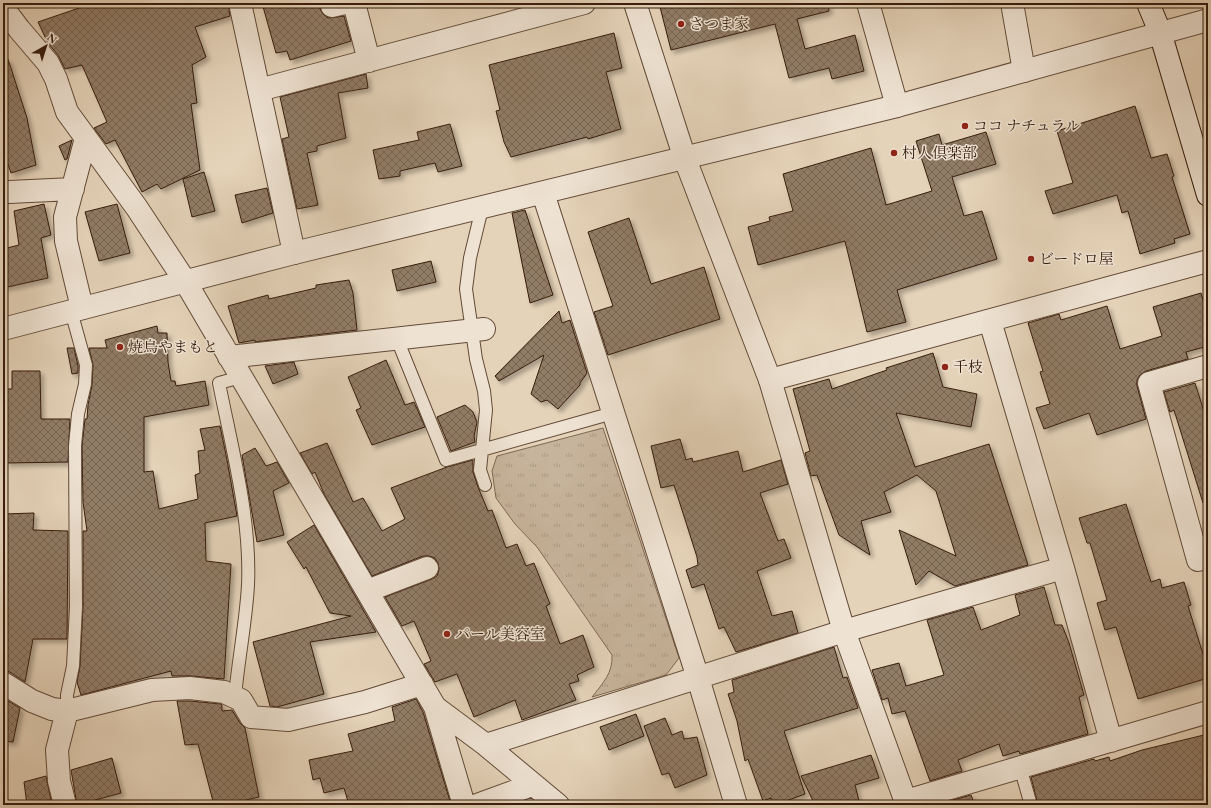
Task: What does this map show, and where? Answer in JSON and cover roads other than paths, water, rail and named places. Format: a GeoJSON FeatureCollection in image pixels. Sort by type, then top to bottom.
{"type":"FeatureCollection","features":[{"type":"Feature","properties":{"kind":"street"},"geometry":{"type":"LineString","coordinates":[[240,3],[294,253]]}},
{"type":"Feature","properties":{"kind":"street"},"geometry":{"type":"LineString","coordinates":[[354,3],[369,61]]}},
{"type":"Feature","properties":{"kind":"street"},"geometry":{"type":"LineString","coordinates":[[259,90],[584,3]]}},
{"type":"Feature","properties":{"kind":"street"},"geometry":{"type":"LineString","coordinates":[[634,3],[685,159],[770,380],[844,631],[907,803],[1020,767],[1208,712]]}},
{"type":"Feature","properties":{"kind":"street"},"geometry":{"type":"LineString","coordinates":[[868,3],[897,106]]}},
{"type":"Feature","properties":{"kind":"street"},"geometry":{"type":"LineString","coordinates":[[1012,3],[1024,71]]}},
{"type":"Feature","properties":{"kind":"street"},"geometry":{"type":"LineString","coordinates":[[1148,3],[1160,32],[1208,195]]}},
{"type":"Feature","properties":{"kind":"street"},"geometry":{"type":"LineString","coordinates":[[8,7],[19,30],[48,63],[56,80],[67,112],[138,208],[185,281],[422,684],[435,707],[464,805]]}},
{"type":"Feature","properties":{"kind":"street"},"geometry":{"type":"LineString","coordinates":[[3,329],[294,253],[685,159],[897,106],[1160,32],[1208,20]]}},
{"type":"Feature","properties":{"kind":"street"},"geometry":{"type":"LineString","coordinates":[[77,310],[66,242],[65,217],[86,138]]}},
{"type":"Feature","properties":{"kind":"street"},"geometry":{"type":"LineString","coordinates":[[9,192],[72,190]]}},
{"type":"Feature","properties":{"kind":"street"},"geometry":{"type":"LineString","coordinates":[[544,193],[698,678],[736,805]]}},
{"type":"Feature","properties":{"kind":"street"},"geometry":{"type":"LineString","coordinates":[[770,380],[1208,261]]}},
{"type":"Feature","properties":{"kind":"street"},"geometry":{"type":"LineString","coordinates":[[990,321],[1063,568],[1111,741]]}},
{"type":"Feature","properties":{"kind":"street"},"geometry":{"type":"LineString","coordinates":[[229,357],[478,330]]}},
{"type":"Feature","properties":{"kind":"street"},"geometry":{"type":"LineString","coordinates":[[1208,366],[1149,383],[1198,560],[1208,557]]}},
{"type":"Feature","properties":{"kind":"street"},"geometry":{"type":"LineString","coordinates":[[367,591],[427,568]]}},
{"type":"Feature","properties":{"kind":"street"},"geometry":{"type":"LineString","coordinates":[[486,745],[844,631],[1063,568]]}},
{"type":"Feature","properties":{"kind":"street"},"geometry":{"type":"LineString","coordinates":[[3,683],[32,701],[52,709],[67,711],[152,690],[190,688],[224,692],[241,700],[251,717],[288,720],[365,702],[422,684]]}},
{"type":"Feature","properties":{"kind":"street"},"geometry":{"type":"LineString","coordinates":[[435,707],[486,745],[532,785],[558,805]]}},
{"type":"Feature","properties":{"kind":"street"},"geometry":{"type":"LineString","coordinates":[[65,805],[59,781],[57,750],[67,711]]}},
{"type":"Feature","properties":{"kind":"street"},"geometry":{"type":"LineString","coordinates":[[477,805],[532,785]]}},
{"type":"Feature","properties":{"kind":"lane"},"geometry":{"type":"LineString","coordinates":[[482,208],[470,258],[466,289],[478,330],[486,410],[480,470],[485,485]]}},
{"type":"Feature","properties":{"kind":"lane"},"geometry":{"type":"LineString","coordinates":[[67,711],[67,695],[72,666],[76,607],[75,446],[78,414],[85,384],[86,365],[77,310]]}},
{"type":"Feature","properties":{"kind":"lane"},"geometry":{"type":"LineString","coordinates":[[397,339],[446,460],[613,412]]}},
{"type":"Feature","properties":{"kind":"lane"},"geometry":{"type":"LineString","coordinates":[[234,697],[248,585],[247,554],[244,514],[219,383],[241,376]]}},
{"type":"Feature","properties":{"kind":"lane"},"geometry":{"type":"LineString","coordinates":[[1020,767],[1031,805]]}},
{"type":"Feature","properties":{"kind":"place","name":"さつま家"},"geometry":{"type":"Point","coordinates":[681,24]}},
{"type":"Feature","properties":{"kind":"place","name":"ココ ナチュラル"},"geometry":{"type":"Point","coordinates":[965,126]}},
{"type":"Feature","properties":{"kind":"place","name":"村人倶楽部"},"geometry":{"type":"Point","coordinates":[894,153]}},
{"type":"Feature","properties":{"kind":"place","name":"ビードロ屋"},"geometry":{"type":"Point","coordinates":[1031,259]}},
{"type":"Feature","properties":{"kind":"place","name":"焼鳥やまもと"},"geometry":{"type":"Point","coordinates":[120,347]}},
{"type":"Feature","properties":{"kind":"place","name":"千枝"},"geometry":{"type":"Point","coordinates":[945,367]}},
{"type":"Feature","properties":{"kind":"place","name":"パール美容室"},"geometry":{"type":"Point","coordinates":[447,634]}}]}
